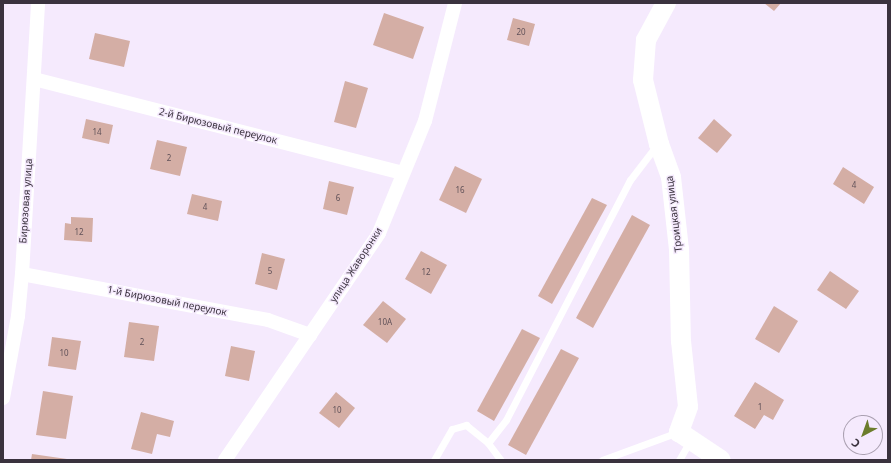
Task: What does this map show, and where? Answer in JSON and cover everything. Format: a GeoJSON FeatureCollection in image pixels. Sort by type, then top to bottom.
{"type":"FeatureCollection","features":[{"type":"Feature","properties":{"kind":"street","name":"Бирюзовая улица"},"geometry":{"type":"LineString","coordinates":[[3,398],[18,316],[22,274],[38,3]]}},
{"type":"Feature","properties":{"kind":"street","name":"Троицкая улица"},"geometry":{"type":"LineString","coordinates":[[666,3],[646,40],[643,80],[659,144],[671,177],[679,249],[681,341],[688,407],[684,437]]}},
{"type":"Feature","properties":{"kind":"street","name":"улица Жаворонки"},"geometry":{"type":"LineString","coordinates":[[225,460],[379,233],[402,173],[425,121],[451,5]]}},
{"type":"Feature","properties":{"kind":"street","name":"2-й Бирюзовый переулок"},"geometry":{"type":"LineString","coordinates":[[34,79],[402,173]]}},
{"type":"Feature","properties":{"kind":"street","name":"1-й Бирюзовый переулок"},"geometry":{"type":"LineString","coordinates":[[22,274],[268,320],[310,335]]}},
{"type":"Feature","properties":{"kind":"street"},"geometry":{"type":"LineString","coordinates":[[684,437],[722,460]]}},
{"type":"Feature","properties":{"kind":"lane"},"geometry":{"type":"LineString","coordinates":[[488,443],[506,420],[630,180],[659,144]]}},
{"type":"Feature","properties":{"kind":"lane"},"geometry":{"type":"LineString","coordinates":[[434,460],[452,430],[466,424],[488,443],[501,460]]}},
{"type":"Feature","properties":{"kind":"lane"},"geometry":{"type":"LineString","coordinates":[[602,460],[684,437],[679,460]]}},
{"type":"Feature","properties":{"kind":"building"},"geometry":{"type":"Polygon","coordinates":[[[764,3],[781,3],[774,11],[764,3]]]}},
{"type":"Feature","properties":{"kind":"building"},"geometry":{"type":"Polygon","coordinates":[[[384,13],[424,27],[413,59],[373,45],[384,13]]]}},
{"type":"Feature","properties":{"kind":"building"},"geometry":{"type":"Polygon","coordinates":[[[513,18],[535,24],[529,46],[507,40],[513,18]]]}},
{"type":"Feature","properties":{"kind":"building"},"geometry":{"type":"Polygon","coordinates":[[[95,33],[130,41],[124,67],[89,59],[95,33]]]}},
{"type":"Feature","properties":{"kind":"building"},"geometry":{"type":"Polygon","coordinates":[[[345,81],[368,88],[356,128],[334,122],[345,81]]]}},
{"type":"Feature","properties":{"kind":"building"},"geometry":{"type":"Polygon","coordinates":[[[86,119],[113,125],[109,144],[82,138],[86,119]]]}},
{"type":"Feature","properties":{"kind":"building"},"geometry":{"type":"Polygon","coordinates":[[[714,119],[732,135],[717,153],[698,138],[714,119]]]}},
{"type":"Feature","properties":{"kind":"building"},"geometry":{"type":"Polygon","coordinates":[[[157,140],[187,147],[180,176],[150,169],[157,140]]]}},
{"type":"Feature","properties":{"kind":"building"},"geometry":{"type":"Polygon","coordinates":[[[455,166],[482,179],[466,213],[439,200],[455,166]]]}},
{"type":"Feature","properties":{"kind":"building"},"geometry":{"type":"Polygon","coordinates":[[[843,167],[874,187],[864,204],[833,184],[843,167]]]}},
{"type":"Feature","properties":{"kind":"building"},"geometry":{"type":"Polygon","coordinates":[[[329,181],[354,187],[347,215],[323,209],[329,181]]]}},
{"type":"Feature","properties":{"kind":"building"},"geometry":{"type":"Polygon","coordinates":[[[192,194],[222,201],[218,221],[187,214],[192,194]]]}},
{"type":"Feature","properties":{"kind":"building"},"geometry":{"type":"Polygon","coordinates":[[[592,198],[607,205],[552,304],[538,296],[592,198]]]}},
{"type":"Feature","properties":{"kind":"building"},"geometry":{"type":"Polygon","coordinates":[[[632,215],[650,225],[593,328],[576,318],[632,215]]]}},
{"type":"Feature","properties":{"kind":"building"},"geometry":{"type":"Polygon","coordinates":[[[71,217],[93,218],[92,242],[64,240],[65,223],[71,224],[71,217]]]}},
{"type":"Feature","properties":{"kind":"building"},"geometry":{"type":"Polygon","coordinates":[[[421,251],[447,265],[431,294],[405,279],[421,251]]]}},
{"type":"Feature","properties":{"kind":"building"},"geometry":{"type":"Polygon","coordinates":[[[262,253],[285,259],[277,290],[255,284],[262,253]]]}},
{"type":"Feature","properties":{"kind":"building"},"geometry":{"type":"Polygon","coordinates":[[[830,271],[859,291],[846,309],[817,290],[830,271]]]}},
{"type":"Feature","properties":{"kind":"building"},"geometry":{"type":"Polygon","coordinates":[[[383,301],[406,319],[387,343],[363,325],[383,301]]]}},
{"type":"Feature","properties":{"kind":"building"},"geometry":{"type":"Polygon","coordinates":[[[774,306],[798,321],[779,353],[755,339],[774,306]]]}},
{"type":"Feature","properties":{"kind":"building"},"geometry":{"type":"Polygon","coordinates":[[[129,322],[159,326],[154,361],[124,357],[129,322]]]}},
{"type":"Feature","properties":{"kind":"building"},"geometry":{"type":"Polygon","coordinates":[[[522,329],[540,338],[494,421],[477,411],[522,329]]]}},
{"type":"Feature","properties":{"kind":"building"},"geometry":{"type":"Polygon","coordinates":[[[52,337],[81,341],[76,370],[48,366],[52,337]]]}},
{"type":"Feature","properties":{"kind":"building"},"geometry":{"type":"Polygon","coordinates":[[[231,346],[255,351],[249,381],[225,376],[231,346]]]}},
{"type":"Feature","properties":{"kind":"building"},"geometry":{"type":"Polygon","coordinates":[[[561,349],[579,358],[526,455],[508,445],[561,349]]]}},
{"type":"Feature","properties":{"kind":"building"},"geometry":{"type":"Polygon","coordinates":[[[755,382],[784,400],[773,420],[764,415],[755,429],[734,416],[755,382]]]}},
{"type":"Feature","properties":{"kind":"building"},"geometry":{"type":"Polygon","coordinates":[[[43,391],[73,396],[66,439],[36,435],[43,391]]]}},
{"type":"Feature","properties":{"kind":"building"},"geometry":{"type":"Polygon","coordinates":[[[336,392],[355,408],[339,428],[319,413],[336,392]]]}},
{"type":"Feature","properties":{"kind":"building"},"geometry":{"type":"Polygon","coordinates":[[[141,412],[174,421],[170,437],[157,434],[152,454],[131,449],[141,412]]]}},
{"type":"Feature","properties":{"kind":"building"},"geometry":{"type":"Polygon","coordinates":[[[32,454],[67,459],[67,460],[31,460],[32,454]]]}}]}
